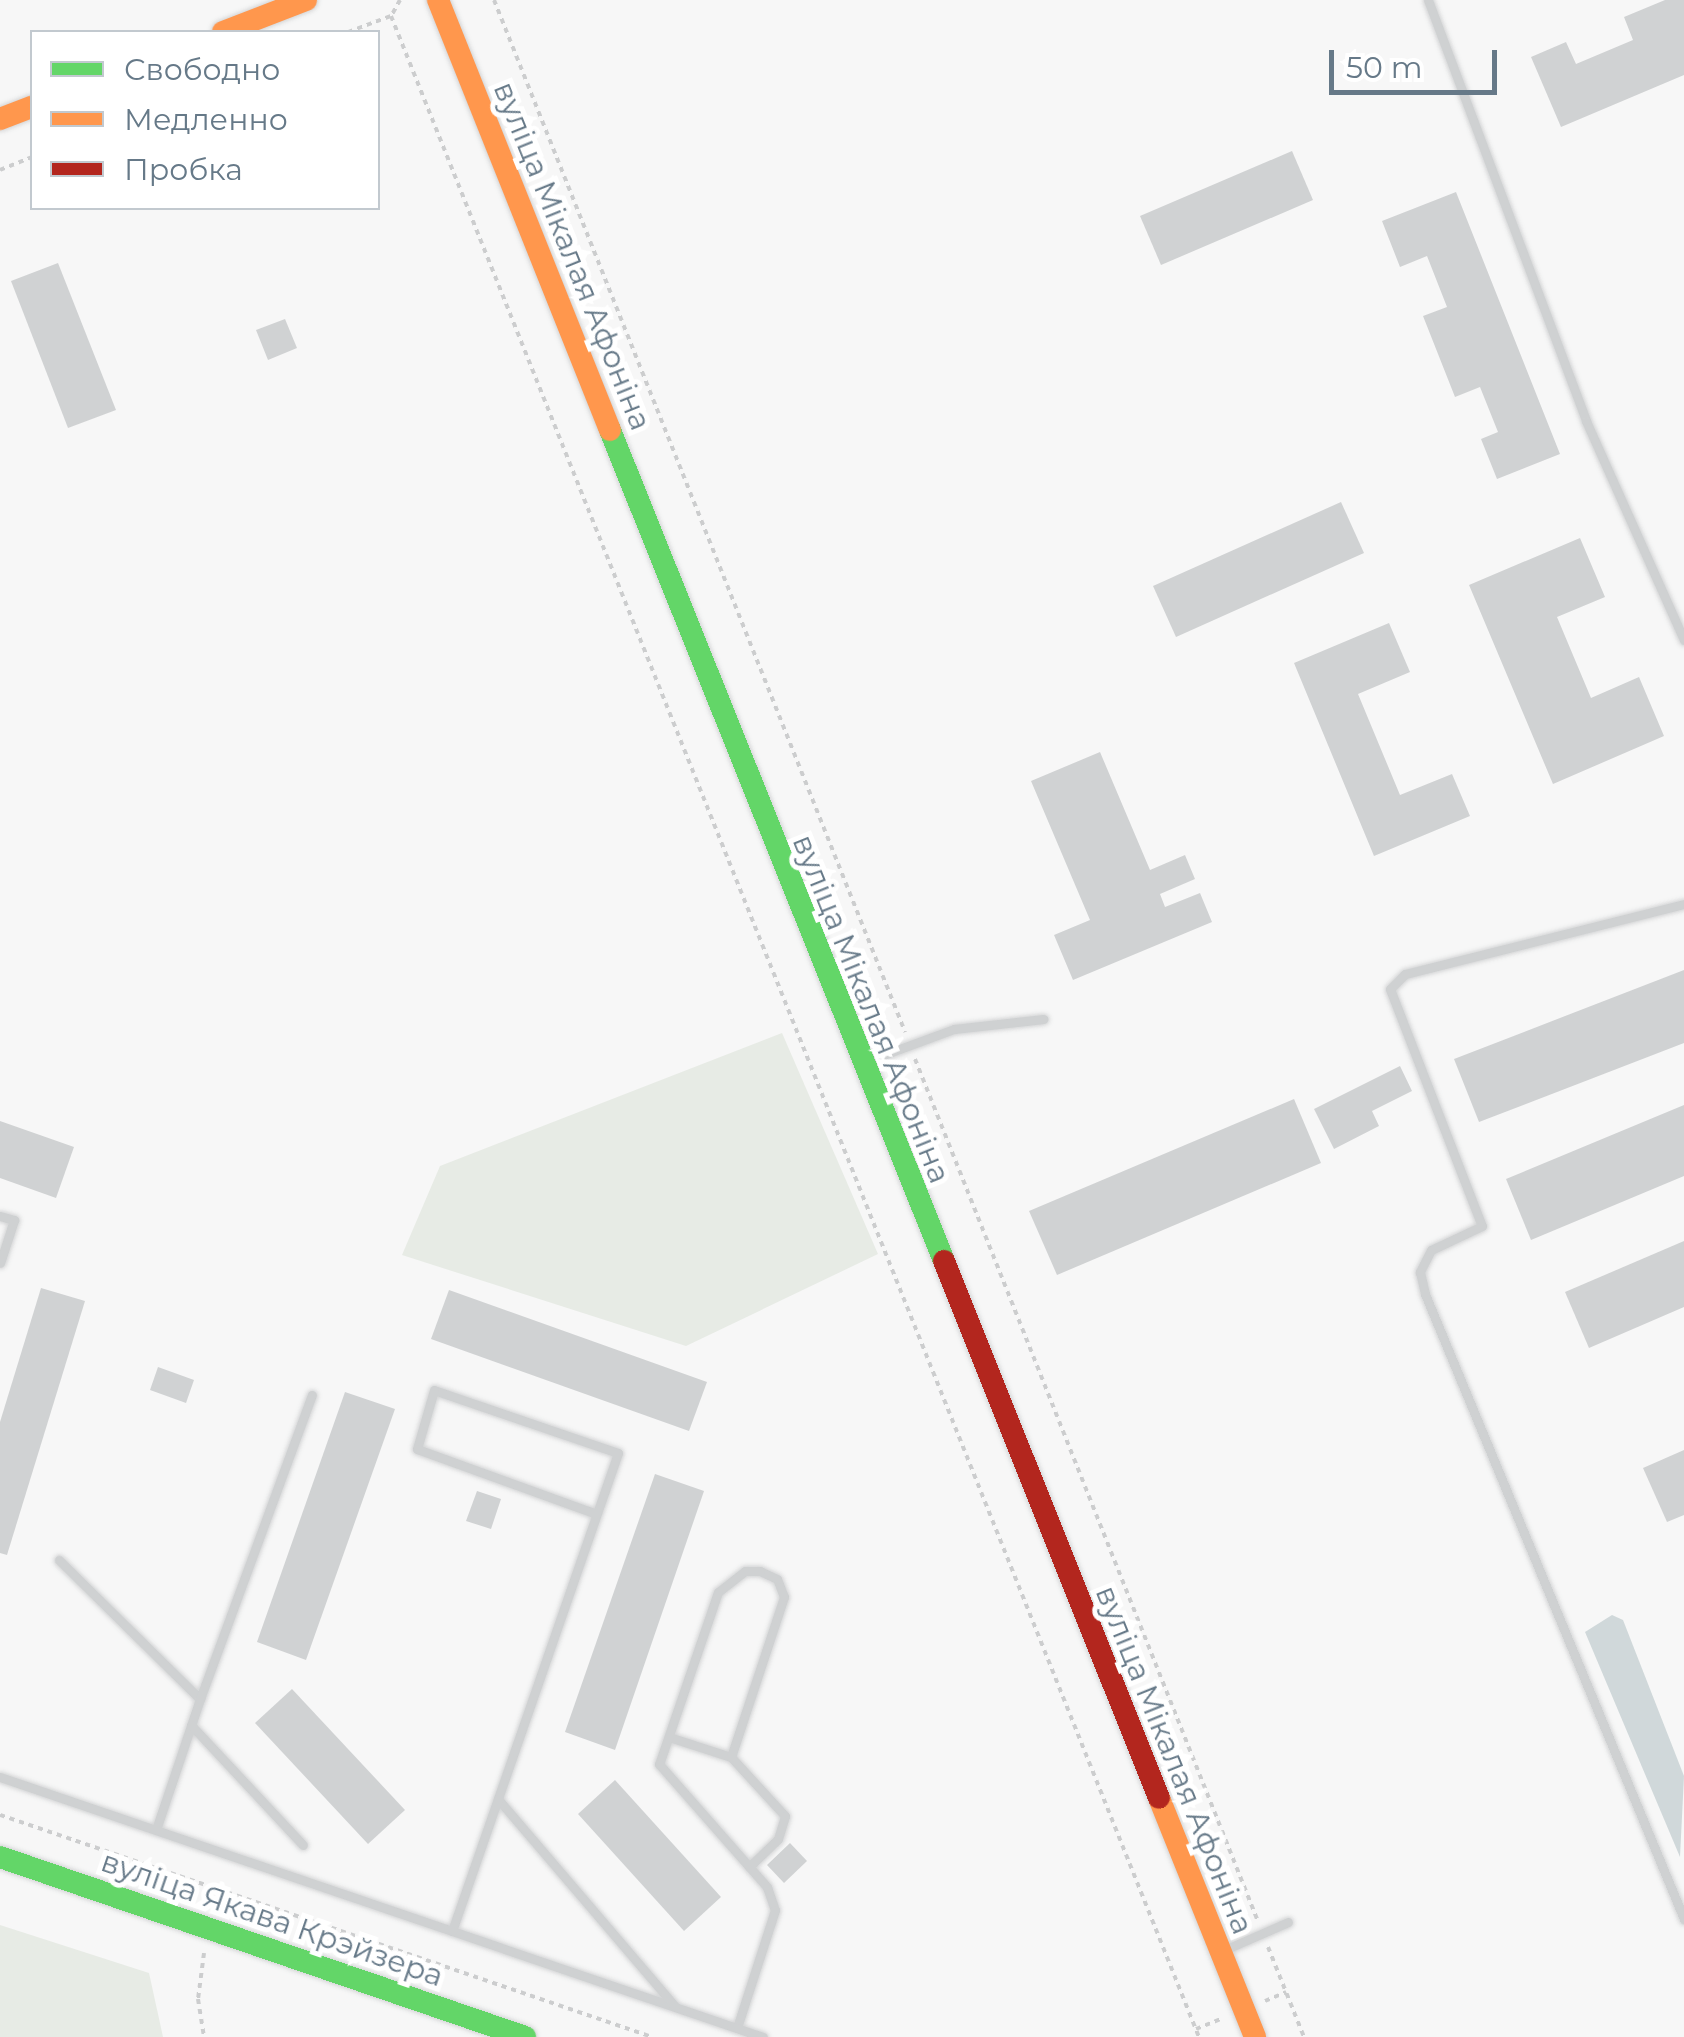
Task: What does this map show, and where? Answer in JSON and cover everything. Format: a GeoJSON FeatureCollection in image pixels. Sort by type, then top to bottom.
{"type":"FeatureCollection","features":[{"type":"Feature","properties":{"kind":"street"},"geometry":{"type":"LineString","coordinates":[[227,30],[306,0]]}},
{"type":"Feature","properties":{"kind":"street","name":"вуліца Мікалая Афоніна"},"geometry":{"type":"LineString","coordinates":[[438,0],[860,1064],[1254,2037]]}},
{"type":"Feature","properties":{"kind":"street"},"geometry":{"type":"LineString","coordinates":[[0,119],[30,107]]}},
{"type":"Feature","properties":{"kind":"street","name":"вуліца Якава Крэйзера"},"geometry":{"type":"LineString","coordinates":[[0,1857],[526,2037]]}},
{"type":"Feature","properties":{"kind":"lane"},"geometry":{"type":"LineString","coordinates":[[1428,0],[1586,421],[1684,640]]}},
{"type":"Feature","properties":{"kind":"lane"},"geometry":{"type":"LineString","coordinates":[[1684,904],[1405,974],[1390,989],[1482,1226],[1431,1250],[1420,1272],[1425,1294],[1684,1919]]}},
{"type":"Feature","properties":{"kind":"lane"},"geometry":{"type":"LineString","coordinates":[[860,1064],[954,1029],[1044,1020]]}},
{"type":"Feature","properties":{"kind":"lane"},"geometry":{"type":"LineString","coordinates":[[0,1216],[14,1220],[0,1263]]}},
{"type":"Feature","properties":{"kind":"lane"},"geometry":{"type":"LineString","coordinates":[[452,1931],[498,1798],[597,1514],[618,1453],[434,1390],[417,1450],[597,1514]]}},
{"type":"Feature","properties":{"kind":"lane"},"geometry":{"type":"LineString","coordinates":[[156,1830],[312,1396]]}},
{"type":"Feature","properties":{"kind":"lane"},"geometry":{"type":"LineString","coordinates":[[58,1560],[200,1699]]}},
{"type":"Feature","properties":{"kind":"lane"},"geometry":{"type":"LineString","coordinates":[[731,1757],[784,1597],[777,1579],[760,1571],[746,1571],[718,1592],[660,1764],[748,1867],[776,1910],[737,2028]]}},
{"type":"Feature","properties":{"kind":"lane"},"geometry":{"type":"LineString","coordinates":[[191,1725],[303,1844]]}},
{"type":"Feature","properties":{"kind":"lane"},"geometry":{"type":"LineString","coordinates":[[669,1737],[731,1757],[786,1816],[778,1839],[748,1867]]}},
{"type":"Feature","properties":{"kind":"lane"},"geometry":{"type":"LineString","coordinates":[[0,1778],[763,2037]]}},
{"type":"Feature","properties":{"kind":"lane"},"geometry":{"type":"LineString","coordinates":[[498,1798],[676,2008]]}},
{"type":"Feature","properties":{"kind":"lane"},"geometry":{"type":"LineString","coordinates":[[1220,1952],[1288,1922]]}},
{"type":"Feature","properties":{"kind":"path"},"geometry":{"type":"LineString","coordinates":[[353,30],[391,16],[400,0]]}},
{"type":"Feature","properties":{"kind":"path"},"geometry":{"type":"LineString","coordinates":[[494,0],[1304,2037]]}},
{"type":"Feature","properties":{"kind":"path"},"geometry":{"type":"LineString","coordinates":[[391,16],[1199,2037]]}},
{"type":"Feature","properties":{"kind":"path"},"geometry":{"type":"LineString","coordinates":[[0,170],[30,158]]}},
{"type":"Feature","properties":{"kind":"path"},"geometry":{"type":"LineString","coordinates":[[0,1815],[652,2037]]}},
{"type":"Feature","properties":{"kind":"path"},"geometry":{"type":"LineString","coordinates":[[204,2037],[198,1999],[210,1930]]}},
{"type":"Feature","properties":{"kind":"shaded area"},"geometry":{"type":"Polygon","coordinates":[[[782,1033],[878,1254],[686,1346],[402,1255],[440,1166],[782,1033]]]}},
{"type":"Feature","properties":{"kind":"shaded area"},"geometry":{"type":"Polygon","coordinates":[[[1612,1615],[1623,1620],[1684,1776],[1680,1857],[1585,1632],[1612,1615]]]}},
{"type":"Feature","properties":{"kind":"shaded area"},"geometry":{"type":"Polygon","coordinates":[[[0,1925],[149,1973],[163,2037],[0,2037],[0,1925]]]}},
{"type":"Feature","properties":{"kind":"building"},"geometry":{"type":"Polygon","coordinates":[[[1665,0],[1684,0],[1684,75],[1561,127],[1531,57],[1566,42],[1576,64],[1633,40],[1624,17],[1665,0]]]}},
{"type":"Feature","properties":{"kind":"building"},"geometry":{"type":"Polygon","coordinates":[[[1292,151],[1313,200],[1161,265],[1140,216],[1292,151]]]}},
{"type":"Feature","properties":{"kind":"building"},"geometry":{"type":"Polygon","coordinates":[[[1456,192],[1560,454],[1497,479],[1481,439],[1498,432],[1480,387],[1455,397],[1423,316],[1447,307],[1427,256],[1400,267],[1382,221],[1456,192]]]}},
{"type":"Feature","properties":{"kind":"building"},"geometry":{"type":"Polygon","coordinates":[[[58,263],[116,410],[68,428],[11,281],[58,263]]]}},
{"type":"Feature","properties":{"kind":"building"},"geometry":{"type":"Polygon","coordinates":[[[285,319],[297,348],[268,360],[256,330],[285,319]]]}},
{"type":"Feature","properties":{"kind":"building"},"geometry":{"type":"Polygon","coordinates":[[[1341,502],[1364,553],[1176,637],[1153,586],[1341,502]]]}},
{"type":"Feature","properties":{"kind":"building"},"geometry":{"type":"Polygon","coordinates":[[[1580,538],[1605,597],[1557,617],[1591,698],[1639,677],[1664,736],[1553,784],[1469,585],[1580,538]]]}},
{"type":"Feature","properties":{"kind":"building"},"geometry":{"type":"Polygon","coordinates":[[[1389,623],[1410,672],[1358,694],[1400,795],[1452,774],[1470,816],[1374,856],[1294,663],[1389,623]]]}},
{"type":"Feature","properties":{"kind":"building"},"geometry":{"type":"Polygon","coordinates":[[[1100,752],[1150,870],[1185,855],[1195,879],[1160,894],[1165,907],[1200,893],[1212,922],[1073,980],[1054,935],[1090,920],[1031,781],[1100,752]]]}},
{"type":"Feature","properties":{"kind":"building"},"geometry":{"type":"Polygon","coordinates":[[[1684,970],[1684,1043],[1479,1122],[1454,1059],[1684,970]]]}},
{"type":"Feature","properties":{"kind":"building"},"geometry":{"type":"Polygon","coordinates":[[[1400,1066],[1412,1091],[1372,1111],[1379,1126],[1334,1149],[1314,1109],[1400,1066]]]}},
{"type":"Feature","properties":{"kind":"building"},"geometry":{"type":"Polygon","coordinates":[[[1294,1099],[1321,1163],[1057,1275],[1029,1211],[1294,1099]]]}},
{"type":"Feature","properties":{"kind":"building"},"geometry":{"type":"Polygon","coordinates":[[[1684,1105],[1684,1176],[1531,1240],[1506,1179],[1684,1105]]]}},
{"type":"Feature","properties":{"kind":"building"},"geometry":{"type":"Polygon","coordinates":[[[0,1121],[74,1147],[56,1198],[0,1178],[0,1121]]]}},
{"type":"Feature","properties":{"kind":"building"},"geometry":{"type":"Polygon","coordinates":[[[1684,1241],[1684,1307],[1589,1348],[1565,1292],[1684,1241]]]}},
{"type":"Feature","properties":{"kind":"building"},"geometry":{"type":"Polygon","coordinates":[[[41,1288],[85,1301],[7,1555],[0,1553],[0,1422],[41,1288]]]}},
{"type":"Feature","properties":{"kind":"building"},"geometry":{"type":"Polygon","coordinates":[[[449,1290],[707,1382],[689,1431],[431,1339],[449,1290]]]}},
{"type":"Feature","properties":{"kind":"building"},"geometry":{"type":"Polygon","coordinates":[[[158,1367],[194,1380],[186,1403],[150,1390],[158,1367]]]}},
{"type":"Feature","properties":{"kind":"building"},"geometry":{"type":"Polygon","coordinates":[[[345,1392],[395,1409],[306,1660],[257,1642],[345,1392]]]}},
{"type":"Feature","properties":{"kind":"building"},"geometry":{"type":"Polygon","coordinates":[[[1684,1450],[1684,1515],[1667,1522],[1643,1468],[1684,1450]]]}},
{"type":"Feature","properties":{"kind":"building"},"geometry":{"type":"Polygon","coordinates":[[[655,1474],[704,1491],[615,1750],[565,1732],[655,1474]]]}},
{"type":"Feature","properties":{"kind":"building"},"geometry":{"type":"Polygon","coordinates":[[[477,1491],[501,1499],[491,1529],[466,1521],[477,1491]]]}},
{"type":"Feature","properties":{"kind":"building"},"geometry":{"type":"Polygon","coordinates":[[[292,1689],[405,1810],[368,1844],[255,1723],[292,1689]]]}},
{"type":"Feature","properties":{"kind":"building"},"geometry":{"type":"Polygon","coordinates":[[[615,1780],[721,1897],[684,1931],[578,1814],[615,1780]]]}},
{"type":"Feature","properties":{"kind":"building"},"geometry":{"type":"Polygon","coordinates":[[[790,1843],[807,1861],[784,1883],[767,1865],[790,1843]]]}},
{"type":"Feature","properties":{"kind":"traffic: fast"},"geometry":{"type":"LineString","coordinates":[[610,430],[944,1261]]}},
{"type":"Feature","properties":{"kind":"traffic: fast"},"geometry":{"type":"LineString","coordinates":[[0,1857],[525,2037]]}},
{"type":"Feature","properties":{"kind":"traffic: slow"},"geometry":{"type":"LineString","coordinates":[[228,30],[306,0]]}},
{"type":"Feature","properties":{"kind":"traffic: slow"},"geometry":{"type":"LineString","coordinates":[[438,0],[610,430]]}},
{"type":"Feature","properties":{"kind":"traffic: slow"},"geometry":{"type":"LineString","coordinates":[[0,119],[30,108]]}},
{"type":"Feature","properties":{"kind":"traffic: slow"},"geometry":{"type":"LineString","coordinates":[[1159,1798],[1255,2037]]}},
{"type":"Feature","properties":{"kind":"traffic: jam"},"geometry":{"type":"LineString","coordinates":[[944,1261],[1159,1798]]}}]}
